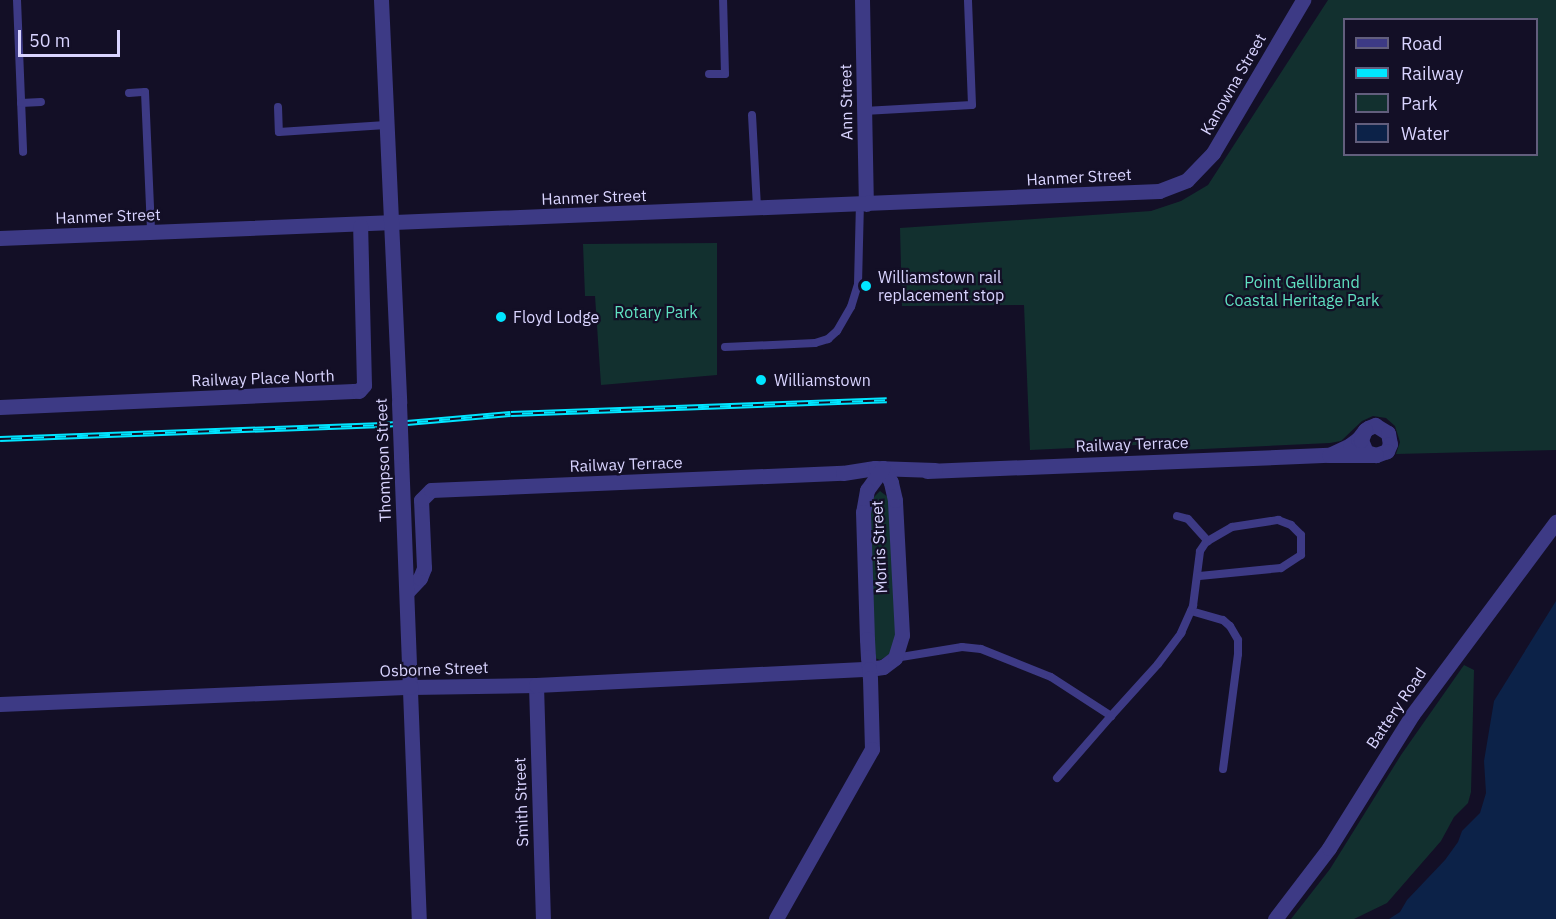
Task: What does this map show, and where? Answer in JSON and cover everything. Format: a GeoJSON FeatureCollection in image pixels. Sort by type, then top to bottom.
{"type":"FeatureCollection","features":[{"type":"Feature","properties":{"kind":"street","name":"Thompson Street"},"geometry":{"type":"LineString","coordinates":[[381,0],[419,919]]}},
{"type":"Feature","properties":{"kind":"street","name":"Ann Street"},"geometry":{"type":"LineString","coordinates":[[862,0],[863,204]]}},
{"type":"Feature","properties":{"kind":"street","name":"Kanowna Street"},"geometry":{"type":"LineString","coordinates":[[1187,180],[1202,167],[1218,147],[1303,0]]}},
{"type":"Feature","properties":{"kind":"street","name":"Hanmer Street"},"geometry":{"type":"LineString","coordinates":[[0,238],[360,226],[1152,192],[1171,188],[1187,180]]}},
{"type":"Feature","properties":{"kind":"street","name":"Railway Place North"},"geometry":{"type":"LineString","coordinates":[[0,407],[359,391],[364,386],[360,226]]}},
{"type":"Feature","properties":{"kind":"street"},"geometry":{"type":"LineString","coordinates":[[1375,425],[1389,433],[1389,447],[1376,455],[1369,454],[1362,446],[1361,436],[1365,430],[1375,425]]}},
{"type":"Feature","properties":{"kind":"street","name":"Railway Terrace"},"geometry":{"type":"LineString","coordinates":[[1329,455],[1353,443],[1365,430]]}},
{"type":"Feature","properties":{"kind":"street","name":"Railway Terrace"},"geometry":{"type":"LineString","coordinates":[[407,592],[420,578],[424,568],[422,500],[431,490],[843,473],[883,468],[935,470],[1376,455]]}},
{"type":"Feature","properties":{"kind":"street","name":"Morris Street"},"geometry":{"type":"LineString","coordinates":[[776,919],[871,752],[863,512],[867,490],[883,468],[890,479],[895,500],[902,635],[895,658]]}},
{"type":"Feature","properties":{"kind":"street","name":"Railway Terrace"},"geometry":{"type":"LineString","coordinates":[[895,500],[895,483],[898,476],[935,470]]}},
{"type":"Feature","properties":{"kind":"street","name":"Battery Road"},"geometry":{"type":"LineString","coordinates":[[1275,919],[1329,848],[1412,714],[1556,522]]}},
{"type":"Feature","properties":{"kind":"street"},"geometry":{"type":"LineString","coordinates":[[869,669],[883,667],[895,658]]}},
{"type":"Feature","properties":{"kind":"street","name":"Osborne Street"},"geometry":{"type":"LineString","coordinates":[[0,704],[411,687],[536,685],[869,669]]}},
{"type":"Feature","properties":{"kind":"street","name":"Smith Street"},"geometry":{"type":"LineString","coordinates":[[536,685],[543,919]]}},
{"type":"Feature","properties":{"kind":"lane"},"geometry":{"type":"LineString","coordinates":[[17,0],[23,152]]}},
{"type":"Feature","properties":{"kind":"lane"},"geometry":{"type":"LineString","coordinates":[[708,74],[725,74],[723,0]]}},
{"type":"Feature","properties":{"kind":"lane"},"geometry":{"type":"LineString","coordinates":[[864,111],[972,105],[968,0]]}},
{"type":"Feature","properties":{"kind":"lane"},"geometry":{"type":"LineString","coordinates":[[129,93],[145,93],[151,232]]}},
{"type":"Feature","properties":{"kind":"lane"},"geometry":{"type":"LineString","coordinates":[[21,103],[41,102]]}},
{"type":"Feature","properties":{"kind":"lane"},"geometry":{"type":"LineString","coordinates":[[278,107],[279,132],[386,125]]}},
{"type":"Feature","properties":{"kind":"lane"},"geometry":{"type":"LineString","coordinates":[[752,115],[757,208]]}},
{"type":"Feature","properties":{"kind":"lane"},"geometry":{"type":"LineString","coordinates":[[725,347],[815,343],[828,339],[837,331],[851,307],[858,284],[863,204]]}},
{"type":"Feature","properties":{"kind":"lane"},"geometry":{"type":"LineString","coordinates":[[1177,516],[1188,519],[1208,541]]}},
{"type":"Feature","properties":{"kind":"lane"},"geometry":{"type":"LineString","coordinates":[[1057,778],[1170,650],[1191,612],[1199,576],[1200,551],[1208,541],[1232,527],[1278,520],[1288,523],[1300,533],[1302,550],[1299,558],[1274,570],[1199,576]]}},
{"type":"Feature","properties":{"kind":"lane"},"geometry":{"type":"LineString","coordinates":[[1191,612],[1223,620],[1230,626],[1238,640],[1223,769]]}},
{"type":"Feature","properties":{"kind":"lane"},"geometry":{"type":"LineString","coordinates":[[895,658],[956,648],[976,648],[1051,676],[1111,716]]}},
{"type":"Feature","properties":{"kind":"green space","name":"Point Gellibrand Coastal Heritage Park"},"geometry":{"type":"Polygon","coordinates":[[[1328,0],[1556,0],[1556,450],[1396,454],[1400,442],[1395,426],[1386,418],[1373,416],[1362,421],[1341,441],[1330,443],[1182,450],[1178,443],[1030,450],[1024,305],[902,306],[900,228],[1151,211],[1181,201],[1208,185],[1328,0]]]}},
{"type":"Feature","properties":{"kind":"green space","name":"Rotary Park"},"geometry":{"type":"Polygon","coordinates":[[[717,243],[717,375],[601,385],[595,296],[585,296],[583,244],[717,243]]]}},
{"type":"Feature","properties":{"kind":"green space"},"geometry":{"type":"Polygon","coordinates":[[[880,491],[889,498],[897,631],[890,654],[880,660],[875,658],[869,515],[874,497],[880,491]]]}},
{"type":"Feature","properties":{"kind":"green space"},"geometry":{"type":"Polygon","coordinates":[[[1464,665],[1474,670],[1471,792],[1468,803],[1454,817],[1441,841],[1387,903],[1354,919],[1291,919],[1330,869],[1401,755],[1464,665]]]}},
{"type":"Feature","properties":{"kind":"water"},"geometry":{"type":"Polygon","coordinates":[[[1556,601],[1556,919],[1389,919],[1400,912],[1407,900],[1445,860],[1458,842],[1462,831],[1480,813],[1486,793],[1484,761],[1494,701],[1556,601]]]}},
{"type":"Feature","properties":{"kind":"railway"},"geometry":{"type":"LineString","coordinates":[[0,439],[384,425],[511,414],[887,400]]}},
{"type":"Feature","properties":{"kind":"place","name":"Williamstown rail replacement stop"},"geometry":{"type":"Point","coordinates":[866,286]}},
{"type":"Feature","properties":{"kind":"place","name":"Floyd Lodge"},"geometry":{"type":"Point","coordinates":[501,317]}},
{"type":"Feature","properties":{"kind":"place","name":"Williamstown"},"geometry":{"type":"Point","coordinates":[761,380]}}]}
